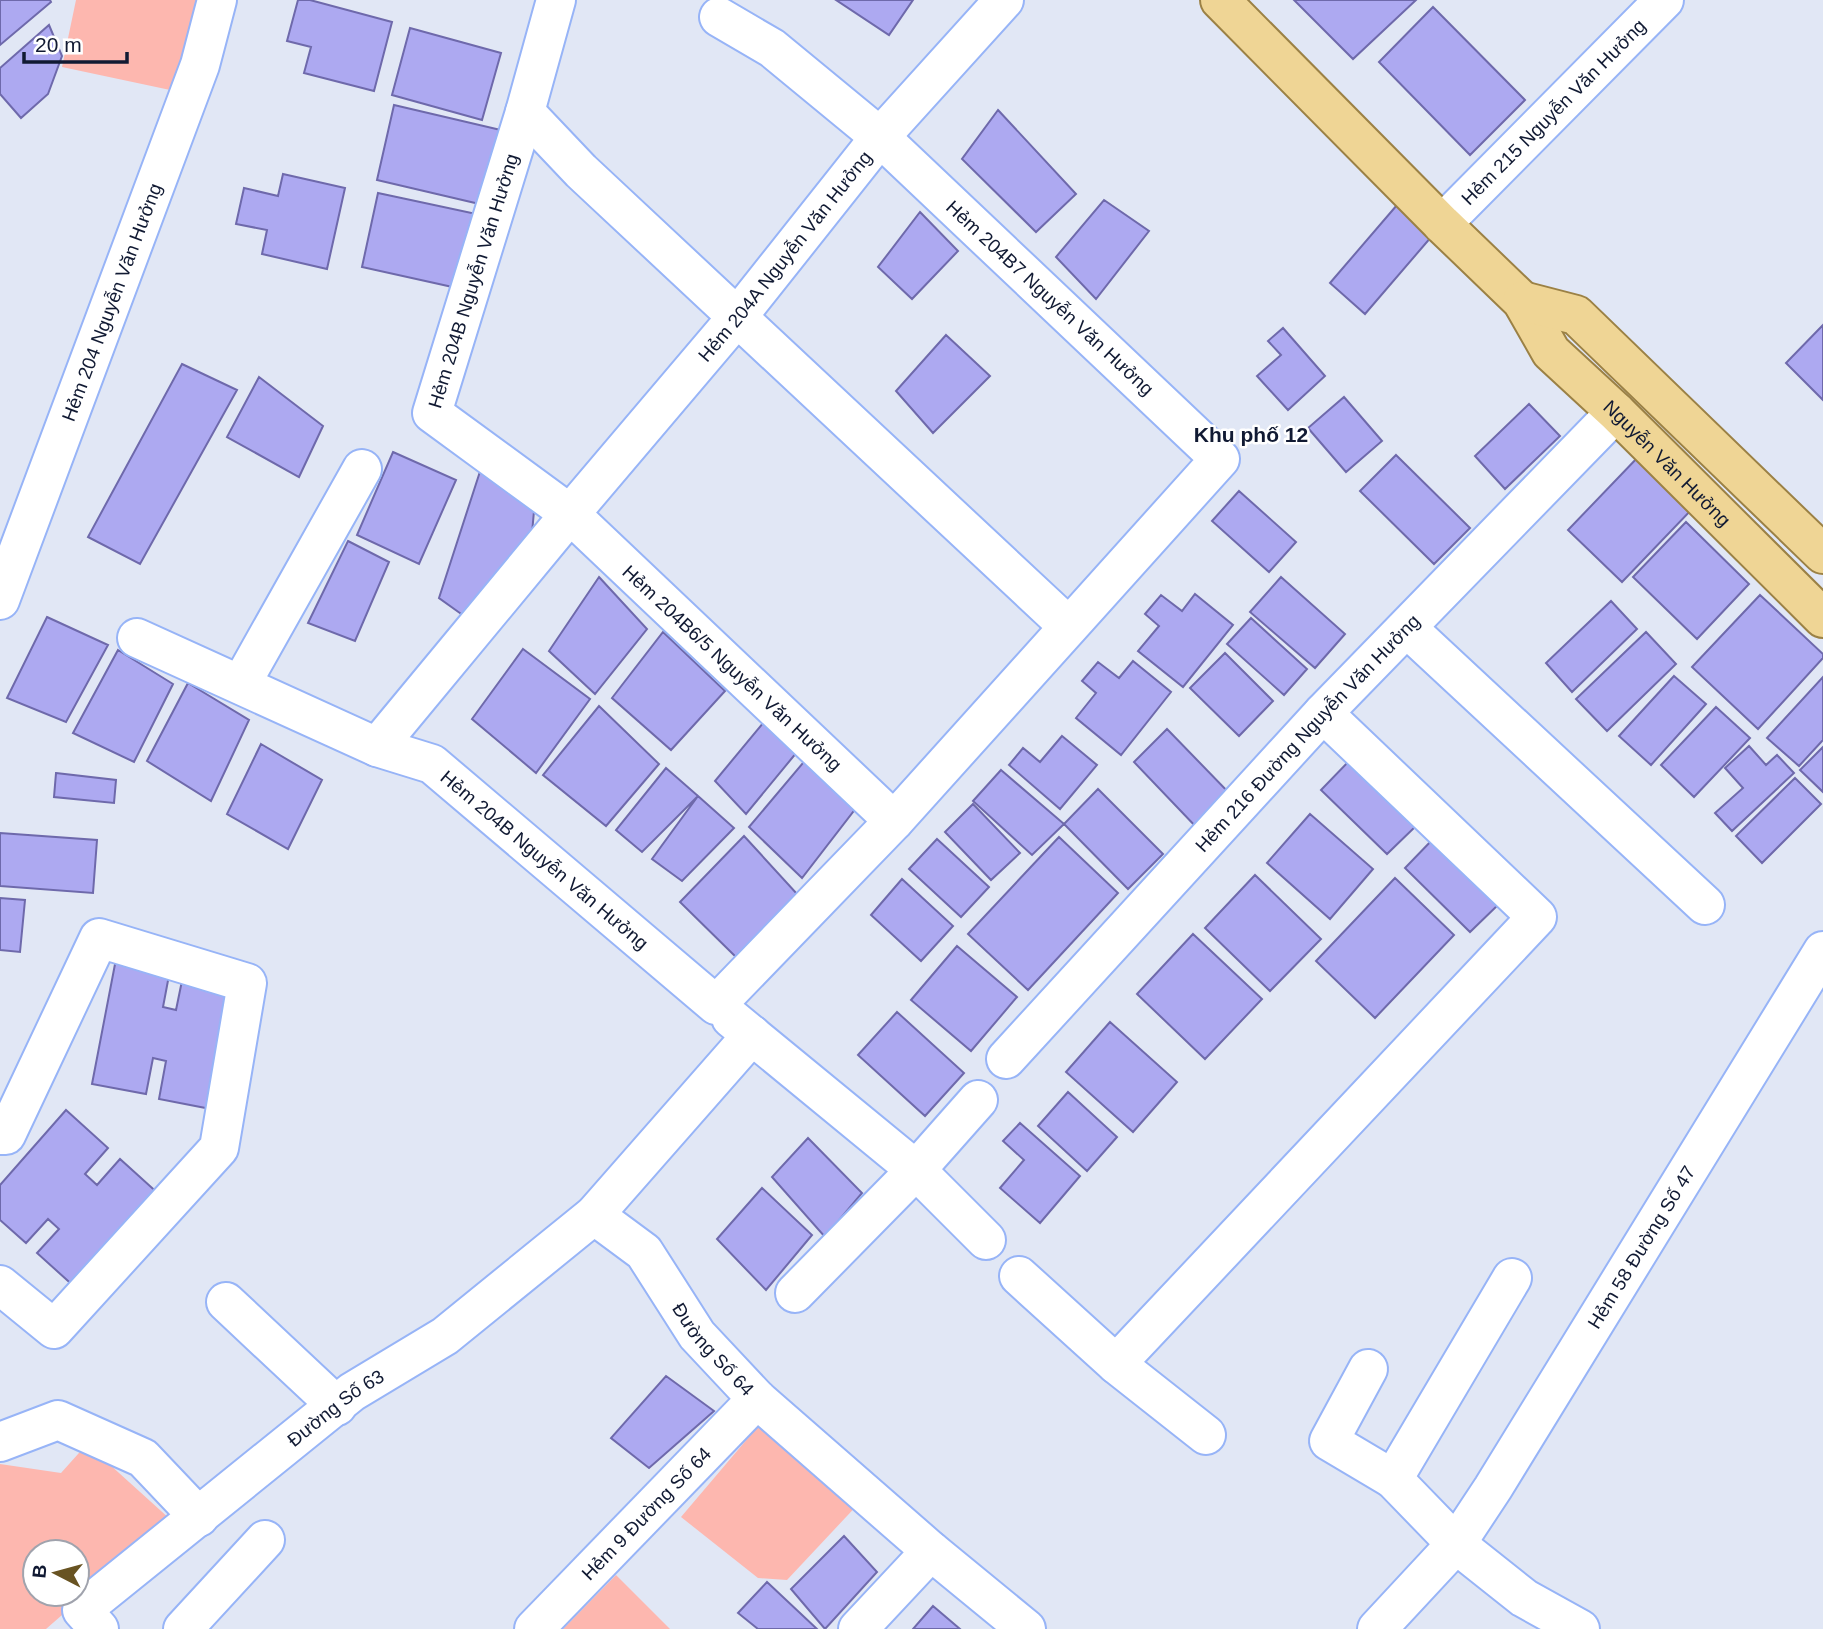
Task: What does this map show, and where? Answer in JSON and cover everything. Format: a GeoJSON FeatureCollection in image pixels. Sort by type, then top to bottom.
{"type":"FeatureCollection","features":[{"type":"Feature","properties":{"kind":"main road","name":"Nguyễn Văn Hưởng"},"geometry":{"type":"LineString","coordinates":[[1236,5],[1442,224],[1522,301],[1551,352],[1616,412],[1823,618]]}},
{"type":"Feature","properties":{"kind":"main road","name":"Nguyễn Văn Hưởng"},"geometry":{"type":"LineString","coordinates":[[1522,301],[1576,315],[1823,554]]}},
{"type":"Feature","properties":{"kind":"street","name":"Hẻm 204 Nguyễn Văn Hưởng"},"geometry":{"type":"LineString","coordinates":[[4,578],[200,65],[217,0]]}},
{"type":"Feature","properties":{"kind":"street","name":"Hẻm 204B Nguyễn Văn Hưởng"},"geometry":{"type":"LineString","coordinates":[[556,0],[525,112],[432,413],[570,514]]}},
{"type":"Feature","properties":{"kind":"street","name":"Hẻm 204A Nguyễn Văn Hưởng"},"geometry":{"type":"LineString","coordinates":[[570,514],[738,316],[880,137],[1004,0]]}},
{"type":"Feature","properties":{"kind":"street","name":"Hẻm 215 Nguyễn Văn Hưởng"},"geometry":{"type":"LineString","coordinates":[[1442,224],[1664,0]]}},
{"type":"Feature","properties":{"kind":"street"},"geometry":{"type":"LineString","coordinates":[[719,18],[772,48],[880,137]]}},
{"type":"Feature","properties":{"kind":"street"},"geometry":{"type":"LineString","coordinates":[[525,112],[581,170],[1068,626],[894,821],[716,1005]]}},
{"type":"Feature","properties":{"kind":"street","name":"Hẻm 204B7 Nguyễn Văn Hưởng"},"geometry":{"type":"LineString","coordinates":[[880,137],[1220,459],[1068,626]]}},
{"type":"Feature","properties":{"kind":"street","name":"Hẻm 216 Đường Nguyễn Văn Hưởng"},"geometry":{"type":"LineString","coordinates":[[1006,1059],[1323,713],[1616,412]]}},
{"type":"Feature","properties":{"kind":"street"},"geometry":{"type":"LineString","coordinates":[[241,684],[362,469]]}},
{"type":"Feature","properties":{"kind":"street"},"geometry":{"type":"LineString","coordinates":[[377,747],[570,514]]}},
{"type":"Feature","properties":{"kind":"street","name":"Hẻm 204B6/5 Nguyễn Văn Hưởng"},"geometry":{"type":"LineString","coordinates":[[570,514],[894,821]]}},
{"type":"Feature","properties":{"kind":"street"},"geometry":{"type":"LineString","coordinates":[[1762,557],[1792,524]]}},
{"type":"Feature","properties":{"kind":"street"},"geometry":{"type":"LineString","coordinates":[[1407,628],[1705,905]]}},
{"type":"Feature","properties":{"kind":"street","name":"Hẻm 204B Nguyễn Văn Hưởng"},"geometry":{"type":"LineString","coordinates":[[137,638],[377,747],[432,764],[716,1005],[916,1170],[986,1240]]}},
{"type":"Feature","properties":{"kind":"street"},"geometry":{"type":"LineString","coordinates":[[1116,1364],[1537,917],[1323,713]]}},
{"type":"Feature","properties":{"kind":"street"},"geometry":{"type":"LineString","coordinates":[[0,1285],[54,1329],[219,1148],[247,983],[99,938],[2,1139]]}},
{"type":"Feature","properties":{"kind":"street","name":"Hẻm 58 Đường Số 47"},"geometry":{"type":"LineString","coordinates":[[1377,1629],[1456,1544],[1823,951]]}},
{"type":"Feature","properties":{"kind":"street"},"geometry":{"type":"LineString","coordinates":[[594,1214],[752,1035]]}},
{"type":"Feature","properties":{"kind":"street"},"geometry":{"type":"LineString","coordinates":[[795,1293],[916,1170],[978,1100]]}},
{"type":"Feature","properties":{"kind":"street","name":"Đường Số 64"},"geometry":{"type":"LineString","coordinates":[[594,1214],[644,1252],[697,1335],[757,1399],[931,1551],[1026,1629]]}},
{"type":"Feature","properties":{"kind":"street","name":"Đường Số 63"},"geometry":{"type":"LineString","coordinates":[[90,1620],[199,1517],[352,1392],[445,1336],[594,1214]]}},
{"type":"Feature","properties":{"kind":"street"},"geometry":{"type":"LineString","coordinates":[[1019,1276],[1116,1364],[1206,1435]]}},
{"type":"Feature","properties":{"kind":"street"},"geometry":{"type":"LineString","coordinates":[[1393,1479],[1512,1278]]}},
{"type":"Feature","properties":{"kind":"street"},"geometry":{"type":"LineString","coordinates":[[226,1302],[337,1406]]}},
{"type":"Feature","properties":{"kind":"street"},"geometry":{"type":"LineString","coordinates":[[1368,1369],[1329,1441],[1393,1479],[1456,1544],[1524,1598],[1567,1626]]}},
{"type":"Feature","properties":{"kind":"street","name":"Hẻm 9 Đường Số 64"},"geometry":{"type":"LineString","coordinates":[[534,1629],[757,1399]]}},
{"type":"Feature","properties":{"kind":"street"},"geometry":{"type":"LineString","coordinates":[[0,1442],[58,1420],[143,1458],[199,1517]]}},
{"type":"Feature","properties":{"kind":"street"},"geometry":{"type":"LineString","coordinates":[[183,1629],[265,1540]]}},
{"type":"Feature","properties":{"kind":"street"},"geometry":{"type":"LineString","coordinates":[[858,1629],[931,1551]]}},
{"type":"Feature","properties":{"kind":"shaded area"},"geometry":{"type":"Polygon","coordinates":[[[76,0],[210,0],[189,94],[62,67],[76,0]]]}},
{"type":"Feature","properties":{"kind":"shaded area"},"geometry":{"type":"Polygon","coordinates":[[[766,1417],[862,1500],[787,1580],[758,1578],[681,1517],[766,1417]]]}},
{"type":"Feature","properties":{"kind":"shaded area"},"geometry":{"type":"Polygon","coordinates":[[[87,1444],[171,1520],[91,1590],[91,1538],[21,1538],[21,1608],[70,1608],[46,1629],[0,1629],[0,1464],[61,1473],[87,1444]]]}},
{"type":"Feature","properties":{"kind":"shaded area"},"geometry":{"type":"Polygon","coordinates":[[[616,1575],[670,1629],[563,1629],[616,1575]]]}},
{"type":"Feature","properties":{"kind":"building"},"geometry":{"type":"Polygon","coordinates":[[[0,0],[50,0],[51,2],[0,45],[0,0]]]}},
{"type":"Feature","properties":{"kind":"building"},"geometry":{"type":"Polygon","coordinates":[[[298,0],[310,0],[392,22],[374,91],[304,73],[311,47],[287,41],[298,0]]]}},
{"type":"Feature","properties":{"kind":"building"},"geometry":{"type":"Polygon","coordinates":[[[836,0],[913,0],[889,35],[836,0]]]}},
{"type":"Feature","properties":{"kind":"building"},"geometry":{"type":"Polygon","coordinates":[[[1294,0],[1416,0],[1353,59],[1294,0]]]}},
{"type":"Feature","properties":{"kind":"building"},"geometry":{"type":"Polygon","coordinates":[[[1433,7],[1525,100],[1470,155],[1379,62],[1433,7]]]}},
{"type":"Feature","properties":{"kind":"building"},"geometry":{"type":"Polygon","coordinates":[[[49,25],[62,56],[48,94],[21,118],[0,94],[0,68],[49,25]]]}},
{"type":"Feature","properties":{"kind":"building"},"geometry":{"type":"Polygon","coordinates":[[[410,28],[501,53],[482,120],[392,95],[410,28]]]}},
{"type":"Feature","properties":{"kind":"building"},"geometry":{"type":"Polygon","coordinates":[[[394,105],[505,131],[488,206],[377,180],[394,105]]]}},
{"type":"Feature","properties":{"kind":"building"},"geometry":{"type":"Polygon","coordinates":[[[998,110],[1076,194],[1036,232],[962,159],[998,110]]]}},
{"type":"Feature","properties":{"kind":"building"},"geometry":{"type":"Polygon","coordinates":[[[283,174],[345,188],[327,269],[262,254],[267,230],[236,224],[244,188],[278,196],[283,174]]]}},
{"type":"Feature","properties":{"kind":"building"},"geometry":{"type":"Polygon","coordinates":[[[378,193],[481,215],[466,290],[362,267],[378,193]]]}},
{"type":"Feature","properties":{"kind":"building"},"geometry":{"type":"Polygon","coordinates":[[[1104,200],[1149,231],[1096,299],[1056,257],[1104,200]]]}},
{"type":"Feature","properties":{"kind":"building"},"geometry":{"type":"Polygon","coordinates":[[[1397,205],[1432,236],[1365,314],[1330,283],[1397,205]]]}},
{"type":"Feature","properties":{"kind":"building"},"geometry":{"type":"Polygon","coordinates":[[[920,212],[958,251],[912,299],[878,267],[920,212]]]}},
{"type":"Feature","properties":{"kind":"building"},"geometry":{"type":"Polygon","coordinates":[[[1823,325],[1823,400],[1786,363],[1823,325]]]}},
{"type":"Feature","properties":{"kind":"building"},"geometry":{"type":"Polygon","coordinates":[[[1283,328],[1325,376],[1288,410],[1257,376],[1281,355],[1268,341],[1283,328]]]}},
{"type":"Feature","properties":{"kind":"building"},"geometry":{"type":"Polygon","coordinates":[[[946,335],[990,376],[933,433],[896,391],[946,335]]]}},
{"type":"Feature","properties":{"kind":"building"},"geometry":{"type":"Polygon","coordinates":[[[182,364],[237,390],[140,564],[88,537],[182,364]]]}},
{"type":"Feature","properties":{"kind":"building"},"geometry":{"type":"Polygon","coordinates":[[[259,377],[323,426],[299,477],[227,437],[259,377]]]}},
{"type":"Feature","properties":{"kind":"building"},"geometry":{"type":"Polygon","coordinates":[[[1344,397],[1382,441],[1346,472],[1308,428],[1344,397]]]}},
{"type":"Feature","properties":{"kind":"building"},"geometry":{"type":"Polygon","coordinates":[[[1529,404],[1560,436],[1505,489],[1475,456],[1529,404]]]}},
{"type":"Feature","properties":{"kind":"building"},"geometry":{"type":"Polygon","coordinates":[[[393,452],[456,480],[419,564],[357,535],[393,452]]]}},
{"type":"Feature","properties":{"kind":"building"},"geometry":{"type":"Polygon","coordinates":[[[486,453],[536,489],[532,533],[464,616],[439,598],[486,453]]]}},
{"type":"Feature","properties":{"kind":"building"},"geometry":{"type":"Polygon","coordinates":[[[1396,455],[1470,528],[1434,564],[1360,491],[1396,455]]]}},
{"type":"Feature","properties":{"kind":"building"},"geometry":{"type":"Polygon","coordinates":[[[1640,455],[1694,507],[1622,582],[1568,530],[1640,455]]]}},
{"type":"Feature","properties":{"kind":"building"},"geometry":{"type":"Polygon","coordinates":[[[1239,491],[1296,542],[1269,572],[1212,521],[1239,491]]]}},
{"type":"Feature","properties":{"kind":"building"},"geometry":{"type":"Polygon","coordinates":[[[1686,522],[1749,584],[1697,639],[1633,577],[1686,522]]]}},
{"type":"Feature","properties":{"kind":"building"},"geometry":{"type":"Polygon","coordinates":[[[348,541],[389,562],[355,641],[308,623],[348,541]]]}},
{"type":"Feature","properties":{"kind":"building"},"geometry":{"type":"Polygon","coordinates":[[[599,577],[647,629],[595,694],[549,651],[599,577]]]}},
{"type":"Feature","properties":{"kind":"building"},"geometry":{"type":"Polygon","coordinates":[[[1281,577],[1345,634],[1315,668],[1250,612],[1281,577]]]}},
{"type":"Feature","properties":{"kind":"building"},"geometry":{"type":"Polygon","coordinates":[[[1195,594],[1233,625],[1183,687],[1138,651],[1159,626],[1145,614],[1161,595],[1182,611],[1195,594]]]}},
{"type":"Feature","properties":{"kind":"building"},"geometry":{"type":"Polygon","coordinates":[[[1760,595],[1823,654],[1823,658],[1758,729],[1692,667],[1760,595]]]}},
{"type":"Feature","properties":{"kind":"building"},"geometry":{"type":"Polygon","coordinates":[[[1611,601],[1637,629],[1572,692],[1546,663],[1611,601]]]}},
{"type":"Feature","properties":{"kind":"building"},"geometry":{"type":"Polygon","coordinates":[[[47,617],[108,645],[66,722],[7,698],[47,617]]]}},
{"type":"Feature","properties":{"kind":"building"},"geometry":{"type":"Polygon","coordinates":[[[1251,618],[1307,669],[1284,695],[1227,644],[1251,618]]]}},
{"type":"Feature","properties":{"kind":"building"},"geometry":{"type":"Polygon","coordinates":[[[663,632],[725,691],[671,750],[612,698],[663,632]]]}},
{"type":"Feature","properties":{"kind":"building"},"geometry":{"type":"Polygon","coordinates":[[[1646,632],[1676,664],[1607,731],[1576,699],[1646,632]]]}},
{"type":"Feature","properties":{"kind":"building"},"geometry":{"type":"Polygon","coordinates":[[[523,649],[590,699],[536,773],[472,719],[523,649]]]}},
{"type":"Feature","properties":{"kind":"building"},"geometry":{"type":"Polygon","coordinates":[[[118,650],[173,684],[134,762],[73,733],[118,650]]]}},
{"type":"Feature","properties":{"kind":"building"},"geometry":{"type":"Polygon","coordinates":[[[1225,653],[1273,701],[1239,736],[1190,688],[1225,653]]]}},
{"type":"Feature","properties":{"kind":"building"},"geometry":{"type":"Polygon","coordinates":[[[1133,661],[1171,692],[1121,755],[1076,718],[1096,693],[1082,681],[1098,662],[1119,678],[1133,661]]]}},
{"type":"Feature","properties":{"kind":"building"},"geometry":{"type":"Polygon","coordinates":[[[1674,676],[1706,704],[1651,765],[1619,736],[1674,676]]]}},
{"type":"Feature","properties":{"kind":"building"},"geometry":{"type":"Polygon","coordinates":[[[1823,677],[1823,740],[1799,766],[1767,738],[1823,677]]]}},
{"type":"Feature","properties":{"kind":"building"},"geometry":{"type":"Polygon","coordinates":[[[188,683],[249,720],[211,801],[147,761],[188,683]]]}},
{"type":"Feature","properties":{"kind":"building"},"geometry":{"type":"Polygon","coordinates":[[[599,706],[659,764],[606,826],[543,775],[599,706]]]}},
{"type":"Feature","properties":{"kind":"building"},"geometry":{"type":"Polygon","coordinates":[[[1716,707],[1750,738],[1694,797],[1661,765],[1716,707]]]}},
{"type":"Feature","properties":{"kind":"building"},"geometry":{"type":"Polygon","coordinates":[[[764,722],[797,752],[746,814],[715,781],[764,722]]]}},
{"type":"Feature","properties":{"kind":"building"},"geometry":{"type":"Polygon","coordinates":[[[1167,729],[1233,797],[1199,830],[1134,762],[1167,729]]]}},
{"type":"Feature","properties":{"kind":"building"},"geometry":{"type":"Polygon","coordinates":[[[1062,736],[1097,765],[1060,809],[1009,765],[1023,748],[1040,762],[1062,736]]]}},
{"type":"Feature","properties":{"kind":"building"},"geometry":{"type":"Polygon","coordinates":[[[261,744],[322,780],[288,849],[227,814],[261,744]]]}},
{"type":"Feature","properties":{"kind":"building"},"geometry":{"type":"Polygon","coordinates":[[[1749,746],[1766,765],[1777,755],[1794,773],[1732,831],[1715,813],[1743,788],[1725,768],[1749,746]]]}},
{"type":"Feature","properties":{"kind":"building"},"geometry":{"type":"Polygon","coordinates":[[[1823,747],[1823,792],[1800,770],[1823,747]]]}},
{"type":"Feature","properties":{"kind":"building"},"geometry":{"type":"Polygon","coordinates":[[[808,757],[856,808],[802,878],[749,827],[808,757]]]}},
{"type":"Feature","properties":{"kind":"building"},"geometry":{"type":"Polygon","coordinates":[[[1351,759],[1418,824],[1387,854],[1321,790],[1351,759]]]}},
{"type":"Feature","properties":{"kind":"building"},"geometry":{"type":"Polygon","coordinates":[[[666,768],[698,796],[642,852],[616,830],[666,768]]]}},
{"type":"Feature","properties":{"kind":"building"},"geometry":{"type":"Polygon","coordinates":[[[1001,770],[1064,824],[1032,855],[973,801],[1001,770]]]}},
{"type":"Feature","properties":{"kind":"building"},"geometry":{"type":"Polygon","coordinates":[[[56,773],[116,780],[114,803],[54,797],[56,773]]]}},
{"type":"Feature","properties":{"kind":"building"},"geometry":{"type":"Polygon","coordinates":[[[1795,778],[1821,804],[1762,863],[1736,836],[1795,778]]]}},
{"type":"Feature","properties":{"kind":"building"},"geometry":{"type":"Polygon","coordinates":[[[1098,789],[1163,854],[1128,889],[1064,824],[1098,789]]]}},
{"type":"Feature","properties":{"kind":"building"},"geometry":{"type":"Polygon","coordinates":[[[698,796],[734,828],[682,881],[652,859],[698,796]]]}},
{"type":"Feature","properties":{"kind":"building"},"geometry":{"type":"Polygon","coordinates":[[[973,804],[1020,853],[991,880],[945,832],[973,804]]]}},
{"type":"Feature","properties":{"kind":"building"},"geometry":{"type":"Polygon","coordinates":[[[1310,814],[1373,869],[1330,919],[1267,863],[1310,814]]]}},
{"type":"Feature","properties":{"kind":"building"},"geometry":{"type":"Polygon","coordinates":[[[0,833],[97,840],[93,893],[0,886],[0,833]]]}},
{"type":"Feature","properties":{"kind":"building"},"geometry":{"type":"Polygon","coordinates":[[[744,836],[798,895],[740,961],[680,902],[744,836]]]}},
{"type":"Feature","properties":{"kind":"building"},"geometry":{"type":"Polygon","coordinates":[[[1059,837],[1118,893],[1028,990],[968,934],[1059,837]]]}},
{"type":"Feature","properties":{"kind":"building"},"geometry":{"type":"Polygon","coordinates":[[[1435,837],[1501,902],[1470,932],[1405,868],[1435,837]]]}},
{"type":"Feature","properties":{"kind":"building"},"geometry":{"type":"Polygon","coordinates":[[[937,839],[989,887],[961,917],[909,869],[937,839]]]}},
{"type":"Feature","properties":{"kind":"building"},"geometry":{"type":"Polygon","coordinates":[[[1255,875],[1321,939],[1270,991],[1205,928],[1255,875]]]}},
{"type":"Feature","properties":{"kind":"building"},"geometry":{"type":"Polygon","coordinates":[[[1395,878],[1454,935],[1375,1018],[1316,961],[1395,878]]]}},
{"type":"Feature","properties":{"kind":"building"},"geometry":{"type":"Polygon","coordinates":[[[902,879],[953,926],[921,961],[871,915],[902,879]]]}},
{"type":"Feature","properties":{"kind":"building"},"geometry":{"type":"Polygon","coordinates":[[[0,898],[25,900],[20,952],[0,950],[0,898]]]}},
{"type":"Feature","properties":{"kind":"building"},"geometry":{"type":"Polygon","coordinates":[[[1193,934],[1262,999],[1205,1059],[1137,994],[1193,934]]]}},
{"type":"Feature","properties":{"kind":"building"},"geometry":{"type":"Polygon","coordinates":[[[957,946],[1017,997],[971,1051],[911,1000],[957,946]]]}},
{"type":"Feature","properties":{"kind":"building"},"geometry":{"type":"Polygon","coordinates":[[[116,959],[170,970],[163,1007],[176,1010],[184,971],[241,983],[216,1110],[159,1099],[166,1061],[153,1058],[146,1094],[92,1084],[116,959]]]}},
{"type":"Feature","properties":{"kind":"building"},"geometry":{"type":"Polygon","coordinates":[[[897,1012],[964,1073],[925,1116],[858,1055],[897,1012]]]}},
{"type":"Feature","properties":{"kind":"building"},"geometry":{"type":"Polygon","coordinates":[[[1110,1022],[1177,1082],[1133,1132],[1066,1072],[1110,1022]]]}},
{"type":"Feature","properties":{"kind":"building"},"geometry":{"type":"Polygon","coordinates":[[[1068,1092],[1117,1137],[1087,1171],[1038,1126],[1068,1092]]]}},
{"type":"Feature","properties":{"kind":"building"},"geometry":{"type":"Polygon","coordinates":[[[66,1110],[108,1148],[85,1174],[97,1185],[120,1159],[161,1196],[77,1289],[37,1253],[59,1229],[48,1219],[26,1243],[0,1220],[0,1185],[66,1110]]]}},
{"type":"Feature","properties":{"kind":"building"},"geometry":{"type":"Polygon","coordinates":[[[1020,1123],[1080,1176],[1040,1223],[1000,1188],[1024,1160],[1003,1141],[1020,1123]]]}},
{"type":"Feature","properties":{"kind":"building"},"geometry":{"type":"Polygon","coordinates":[[[808,1138],[862,1193],[825,1237],[772,1177],[808,1138]]]}},
{"type":"Feature","properties":{"kind":"building"},"geometry":{"type":"Polygon","coordinates":[[[762,1188],[812,1235],[766,1290],[717,1239],[762,1188]]]}},
{"type":"Feature","properties":{"kind":"building"},"geometry":{"type":"Polygon","coordinates":[[[666,1376],[714,1411],[649,1468],[611,1438],[666,1376]]]}},
{"type":"Feature","properties":{"kind":"building"},"geometry":{"type":"Polygon","coordinates":[[[844,1536],[877,1572],[825,1629],[791,1589],[844,1536]]]}},
{"type":"Feature","properties":{"kind":"building"},"geometry":{"type":"Polygon","coordinates":[[[767,1582],[817,1629],[758,1629],[738,1613],[767,1582]]]}},
{"type":"Feature","properties":{"kind":"building"},"geometry":{"type":"Polygon","coordinates":[[[933,1606],[960,1629],[913,1629],[933,1606]]]}},
{"type":"Feature","properties":{"kind":"district","name":"Khu phố 12"},"geometry":{"type":"Point","coordinates":[1251,434]}}]}
